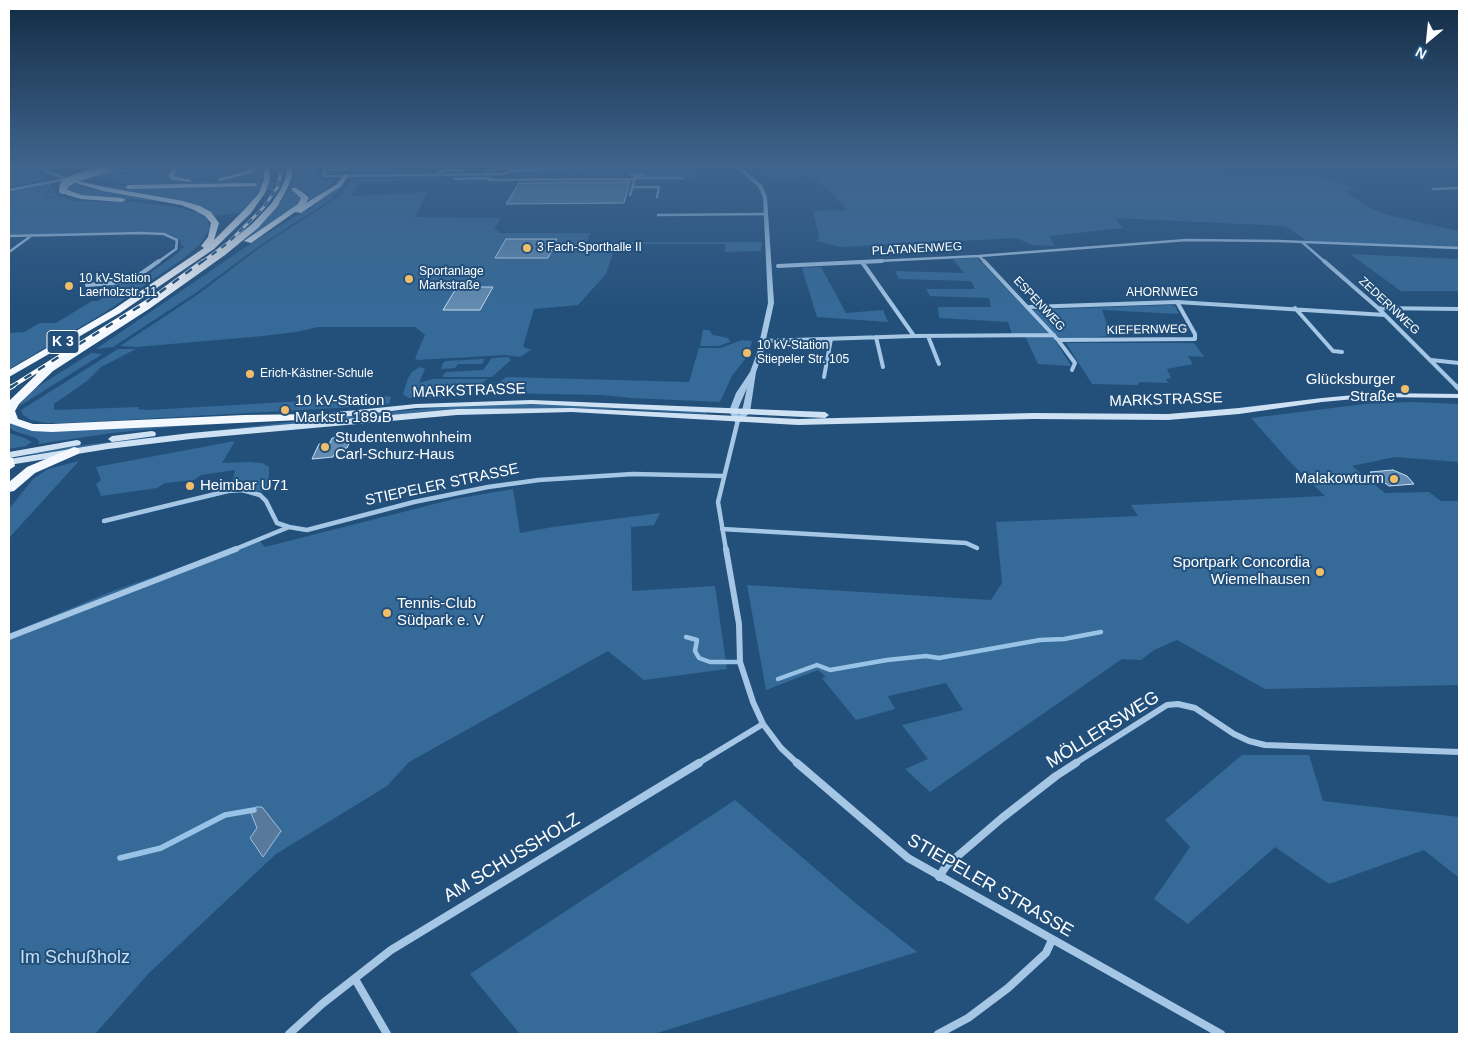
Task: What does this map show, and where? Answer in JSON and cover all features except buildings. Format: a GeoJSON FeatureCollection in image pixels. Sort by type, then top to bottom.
{"type":"FeatureCollection","features":[{"type":"Feature","properties":{"kind":"highway"},"geometry":{"type":"LineString","coordinates":[[195,259],[212,237],[215,223],[209,215]]}},
{"type":"Feature","properties":{"kind":"highway","name":"K 3"},"geometry":{"type":"LineString","coordinates":[[9,374],[117,311],[195,259],[223,237],[244,215]]}},
{"type":"Feature","properties":{"kind":"highway","name":"K 3"},"geometry":{"type":"LineString","coordinates":[[9,394],[135,315],[198,272],[265,215]]}},
{"type":"Feature","properties":{"kind":"highway"},"geometry":{"type":"LineString","coordinates":[[198,272],[288,215]]}},
{"type":"Feature","properties":{"kind":"highway"},"geometry":{"type":"LineString","coordinates":[[49,370],[14,402],[9,411],[13,421],[32,427],[52,428],[244,418],[316,417]]}},
{"type":"Feature","properties":{"kind":"highway"},"geometry":{"type":"LineString","coordinates":[[9,488],[31,470],[74,451]]}},
{"type":"Feature","properties":{"kind":"main road","name":"MARKSTRASSE"},"geometry":{"type":"LineString","coordinates":[[9,461],[200,435],[457,412],[572,410],[738,420],[807,422],[873,419],[1189,416],[1376,395],[1459,396]]}},
{"type":"Feature","properties":{"kind":"main road","name":"MARKSTRASSE"},"geometry":{"type":"LineString","coordinates":[[9,461],[131,436],[391,408],[483,402],[556,403],[873,419]]}},
{"type":"Feature","properties":{"kind":"street"},"geometry":{"type":"LineString","coordinates":[[658,215],[693,215]]}},
{"type":"Feature","properties":{"kind":"street"},"geometry":{"type":"LineString","coordinates":[[753,372],[740,393],[733,411],[738,420],[746,412],[753,372],[763,341],[771,303],[766,215]]}},
{"type":"Feature","properties":{"kind":"street"},"geometry":{"type":"LineString","coordinates":[[9,236],[142,233],[164,234],[177,240],[176,250],[134,278],[113,283],[87,285]]}},
{"type":"Feature","properties":{"kind":"street"},"geometry":{"type":"LineString","coordinates":[[9,252],[31,236]]}},
{"type":"Feature","properties":{"kind":"street","name":"PLATANENWEG"},"geometry":{"type":"LineString","coordinates":[[778,266],[979,256],[1158,242],[1245,240],[1459,248]]}},
{"type":"Feature","properties":{"kind":"street","name":"ZEDERNWEG"},"geometry":{"type":"LineString","coordinates":[[1302,242],[1378,308],[1459,389]]}},
{"type":"Feature","properties":{"kind":"street","name":"ESPENWEG"},"geometry":{"type":"LineString","coordinates":[[979,256],[1054,335],[1075,363],[1072,370]]}},
{"type":"Feature","properties":{"kind":"street","name":"PLATANENWEG"},"geometry":{"type":"LineString","coordinates":[[862,262],[914,336]]}},
{"type":"Feature","properties":{"kind":"street","name":"AHORNWEG"},"geometry":{"type":"LineString","coordinates":[[1029,308],[1104,303],[1177,302],[1385,315]]}},
{"type":"Feature","properties":{"kind":"street","name":"KIEFERNWEG"},"geometry":{"type":"LineString","coordinates":[[1058,340],[1195,339],[1195,334],[1177,302]]}},
{"type":"Feature","properties":{"kind":"street"},"geometry":{"type":"LineString","coordinates":[[1295,308],[1333,351],[1342,352]]}},
{"type":"Feature","properties":{"kind":"street"},"geometry":{"type":"LineString","coordinates":[[1378,308],[1459,308]]}},
{"type":"Feature","properties":{"kind":"street"},"geometry":{"type":"LineString","coordinates":[[763,341],[914,336],[1054,335]]}},
{"type":"Feature","properties":{"kind":"street"},"geometry":{"type":"LineString","coordinates":[[928,336],[939,364]]}},
{"type":"Feature","properties":{"kind":"street"},"geometry":{"type":"LineString","coordinates":[[876,337],[883,367]]}},
{"type":"Feature","properties":{"kind":"street"},"geometry":{"type":"LineString","coordinates":[[824,377],[831,339]]}},
{"type":"Feature","properties":{"kind":"street"},"geometry":{"type":"LineString","coordinates":[[1431,360],[1459,363]]}},
{"type":"Feature","properties":{"kind":"street","name":"STIEPELER STRASSE"},"geometry":{"type":"LineString","coordinates":[[738,420],[718,502],[739,624],[740,662],[753,702],[763,724],[794,760],[846,807],[908,858],[1221,1034]]}},
{"type":"Feature","properties":{"kind":"street","name":"STIEPELER STRASSE"},"geometry":{"type":"LineString","coordinates":[[9,637],[261,540],[288,527],[307,530],[423,500],[488,487],[539,480],[633,474],[724,476]]}},
{"type":"Feature","properties":{"kind":"street"},"geometry":{"type":"LineString","coordinates":[[104,521],[228,491],[242,490],[260,495],[266,501],[276,523],[288,527]]}},
{"type":"Feature","properties":{"kind":"street"},"geometry":{"type":"LineString","coordinates":[[722,529],[966,543],[977,548]]}},
{"type":"Feature","properties":{"kind":"street","name":"MÖLLERSWEG"},"geometry":{"type":"LineString","coordinates":[[939,877],[946,866],[1056,776],[1166,705],[1178,704],[1195,708],[1234,734],[1249,741],[1265,745],[1459,752]]}},
{"type":"Feature","properties":{"kind":"street","name":"AM SCHUSSHOLZ"},"geometry":{"type":"LineString","coordinates":[[289,1034],[322,1004],[391,950],[763,724]]}},
{"type":"Feature","properties":{"kind":"street"},"geometry":{"type":"LineString","coordinates":[[938,1034],[968,1018],[1008,988],[1046,953],[1052,940]]}},
{"type":"Feature","properties":{"kind":"street"},"geometry":{"type":"LineString","coordinates":[[354,979],[388,1034]]}},
{"type":"Feature","properties":{"kind":"green space"},"geometry":{"type":"Polygon","coordinates":[[[9,215],[201,215],[207,219],[210,228],[202,242],[187,256],[104,313],[9,369],[9,333],[24,332],[40,323],[56,323],[92,301],[98,301],[116,288],[110,287],[114,284],[131,281],[137,282],[185,246],[181,245],[181,241],[172,235],[154,232],[9,235],[9,215]]]}},
{"type":"Feature","properties":{"kind":"green space"},"geometry":{"type":"Polygon","coordinates":[[[270,215],[282,215],[240,244],[270,215]]]}},
{"type":"Feature","properties":{"kind":"green space"},"geometry":{"type":"Polygon","coordinates":[[[298,215],[307,215],[259,246],[197,292],[113,347],[96,349],[259,238],[298,215]]]}},
{"type":"Feature","properties":{"kind":"green space","name":"Sportanlage Markstraße"},"geometry":{"type":"Polygon","coordinates":[[[311,215],[416,215],[415,217],[501,218],[494,230],[499,231],[499,233],[590,233],[587,242],[762,242],[761,251],[725,252],[725,244],[616,244],[606,274],[578,305],[534,309],[523,347],[531,350],[520,357],[505,355],[417,360],[415,358],[425,335],[415,327],[318,327],[263,336],[137,347],[120,346],[200,293],[262,246],[311,215]]]}},
{"type":"Feature","properties":{"kind":"green space"},"geometry":{"type":"Polygon","coordinates":[[[814,215],[1386,215],[1459,231],[1459,247],[1309,242],[1285,226],[1115,218],[1123,228],[1049,236],[1055,246],[1031,245],[1017,238],[841,247],[817,241],[819,237],[814,215]]]}},
{"type":"Feature","properties":{"kind":"green space"},"geometry":{"type":"Polygon","coordinates":[[[1350,254],[1459,259],[1459,291],[1401,291],[1350,254]]]}},
{"type":"Feature","properties":{"kind":"green space"},"geometry":{"type":"Polygon","coordinates":[[[977,258],[1028,310],[1169,305],[1175,306],[1179,314],[1102,310],[1111,336],[1055,340],[1071,366],[1038,364],[1024,334],[1012,334],[1008,322],[939,318],[938,307],[991,307],[989,298],[930,296],[926,289],[975,289],[971,281],[899,279],[895,271],[964,273],[953,259],[977,258]]]}},
{"type":"Feature","properties":{"kind":"green space"},"geometry":{"type":"Polygon","coordinates":[[[821,267],[846,313],[883,310],[888,322],[817,317],[802,268],[821,267]]]}},
{"type":"Feature","properties":{"kind":"green space"},"geometry":{"type":"Polygon","coordinates":[[[703,330],[709,330],[713,335],[728,338],[730,342],[719,346],[700,346],[703,330]]]}},
{"type":"Feature","properties":{"kind":"green space"},"geometry":{"type":"Polygon","coordinates":[[[742,340],[752,341],[749,352],[745,351],[744,354],[748,355],[732,376],[720,402],[602,395],[494,393],[491,389],[506,377],[689,382],[699,348],[721,348],[742,340]]]}},
{"type":"Feature","properties":{"kind":"green space"},"geometry":{"type":"Polygon","coordinates":[[[1066,343],[1194,343],[1204,357],[1188,356],[1193,364],[1167,369],[1171,378],[1166,379],[1168,383],[1140,382],[1137,385],[1092,384],[1066,343]]]}},
{"type":"Feature","properties":{"kind":"green space"},"geometry":{"type":"Polygon","coordinates":[[[118,349],[136,349],[101,367],[87,381],[54,404],[54,410],[139,407],[138,409],[148,410],[321,400],[361,401],[364,397],[391,397],[389,404],[69,423],[46,423],[31,420],[23,415],[21,410],[118,349]]]}},
{"type":"Feature","properties":{"kind":"green space"},"geometry":{"type":"Polygon","coordinates":[[[91,353],[101,355],[18,407],[31,391],[91,353]]]}},
{"type":"Feature","properties":{"kind":"green space"},"geometry":{"type":"Polygon","coordinates":[[[508,357],[511,360],[492,377],[443,377],[446,372],[483,370],[492,358],[508,357]]]}},
{"type":"Feature","properties":{"kind":"green space"},"geometry":{"type":"Polygon","coordinates":[[[484,359],[481,364],[458,364],[455,368],[441,369],[446,361],[484,359]]]}},
{"type":"Feature","properties":{"kind":"green space"},"geometry":{"type":"Polygon","coordinates":[[[421,367],[425,369],[419,383],[433,379],[487,379],[477,388],[474,388],[476,385],[466,385],[464,389],[457,389],[444,397],[409,398],[403,394],[408,378],[413,371],[421,367]]]}},
{"type":"Feature","properties":{"kind":"green space"},"geometry":{"type":"Polygon","coordinates":[[[1409,402],[1459,404],[1459,462],[1395,457],[1352,466],[1385,493],[1429,492],[1441,501],[1459,501],[1459,685],[1265,689],[1177,640],[1154,650],[1141,660],[1122,659],[930,792],[905,769],[928,759],[902,725],[963,710],[946,683],[888,696],[895,709],[856,720],[822,678],[826,677],[818,670],[766,690],[747,585],[991,600],[1002,583],[996,522],[1138,516],[1131,505],[1325,496],[1290,462],[1251,418],[1365,404],[1409,402]]]}},
{"type":"Feature","properties":{"kind":"green space"},"geometry":{"type":"Polygon","coordinates":[[[526,404],[706,412],[706,414],[617,409],[524,408],[432,411],[155,438],[30,455],[31,453],[91,444],[364,414],[472,405],[526,404]]]}},
{"type":"Feature","properties":{"kind":"green space"},"geometry":{"type":"Polygon","coordinates":[[[241,420],[112,433],[38,444],[39,441],[36,438],[14,431],[9,427],[9,421],[30,429],[241,420]]]}},
{"type":"Feature","properties":{"kind":"green space"},"geometry":{"type":"Polygon","coordinates":[[[9,433],[32,442],[26,446],[9,449],[9,433]]]}},
{"type":"Feature","properties":{"kind":"green space"},"geometry":{"type":"Polygon","coordinates":[[[235,441],[222,463],[262,463],[269,467],[269,492],[231,488],[235,470],[201,475],[194,480],[165,483],[157,488],[101,496],[96,484],[101,480],[96,467],[235,441]]]}},
{"type":"Feature","properties":{"kind":"green space"},"geometry":{"type":"Polygon","coordinates":[[[79,461],[9,538],[9,509],[33,479],[48,469],[79,461]]]}},
{"type":"Feature","properties":{"kind":"green space","name":"Im Schußholz"},"geometry":{"type":"Polygon","coordinates":[[[513,489],[520,533],[660,513],[654,525],[631,527],[632,591],[715,586],[727,669],[644,680],[608,651],[409,762],[387,786],[276,854],[149,973],[95,1034],[9,1034],[9,634],[110,592],[259,540],[265,547],[454,499],[513,489]]]}},
{"type":"Feature","properties":{"kind":"green space"},"geometry":{"type":"Polygon","coordinates":[[[1242,755],[1309,755],[1323,801],[1459,817],[1459,878],[1424,850],[1329,884],[1275,847],[1188,924],[1154,899],[1190,847],[1165,820],[1242,755]]]}},
{"type":"Feature","properties":{"kind":"green space"},"geometry":{"type":"Polygon","coordinates":[[[735,800],[859,906],[917,952],[654,1034],[520,1034],[470,974],[735,800]]]}},
{"type":"Feature","properties":{"kind":"shaded area"},"geometry":{"type":"Polygon","coordinates":[[[256,807],[262,807],[281,831],[263,857],[250,838],[257,828],[251,813],[256,807]]]}},
{"type":"Feature","properties":{"kind":"waterway"},"geometry":{"type":"LineString","coordinates":[[778,679],[817,665],[830,670],[887,660],[926,656],[939,658],[1040,640],[1064,639],[1101,632]]}},
{"type":"Feature","properties":{"kind":"waterway"},"geometry":{"type":"LineString","coordinates":[[686,637],[697,640],[695,651],[699,658],[710,662],[740,662]]}},
{"type":"Feature","properties":{"kind":"waterway"},"geometry":{"type":"LineString","coordinates":[[120,858],[161,848],[225,815],[254,810]]}},
{"type":"Feature","properties":{"kind":"railway"},"geometry":{"type":"LineString","coordinates":[[202,262],[228,243],[256,215]]}},
{"type":"Feature","properties":{"kind":"railway"},"geometry":{"type":"LineString","coordinates":[[11,387],[148,301],[203,261]]}},
{"type":"Feature","properties":{"kind":"place","name":"3 Fach-Sporthalle II"},"geometry":{"type":"Point","coordinates":[527,248]}},
{"type":"Feature","properties":{"kind":"place","name":"Sportanlage Markstraße"},"geometry":{"type":"Point","coordinates":[409,279]}},
{"type":"Feature","properties":{"kind":"place","name":"10 kV-Station Laerholzstr. 11"},"geometry":{"type":"Point","coordinates":[69,286]}},
{"type":"Feature","properties":{"kind":"place","name":"10 kV-Station Stiepeler Str. 105"},"geometry":{"type":"Point","coordinates":[747,353]}},
{"type":"Feature","properties":{"kind":"place","name":"Erich-Kästner-Schule"},"geometry":{"type":"Point","coordinates":[250,374]}},
{"type":"Feature","properties":{"kind":"place","name":"Glücksburger Straße"},"geometry":{"type":"Point","coordinates":[1405,389]}},
{"type":"Feature","properties":{"kind":"place","name":"10 kV-Station Markstr. 189 B"},"geometry":{"type":"Point","coordinates":[285,410]}},
{"type":"Feature","properties":{"kind":"place","name":"Studentenwohnheim Carl-Schurz-Haus"},"geometry":{"type":"Point","coordinates":[325,447]}},
{"type":"Feature","properties":{"kind":"place","name":"Malakowturm"},"geometry":{"type":"Point","coordinates":[1394,479]}},
{"type":"Feature","properties":{"kind":"place","name":"Heimbar U71"},"geometry":{"type":"Point","coordinates":[190,486]}},
{"type":"Feature","properties":{"kind":"place","name":"Sportpark Concordia Wiemelhausen"},"geometry":{"type":"Point","coordinates":[1320,572]}},
{"type":"Feature","properties":{"kind":"place","name":"Tennis-Club Südpark e. V"},"geometry":{"type":"Point","coordinates":[387,613]}}]}
